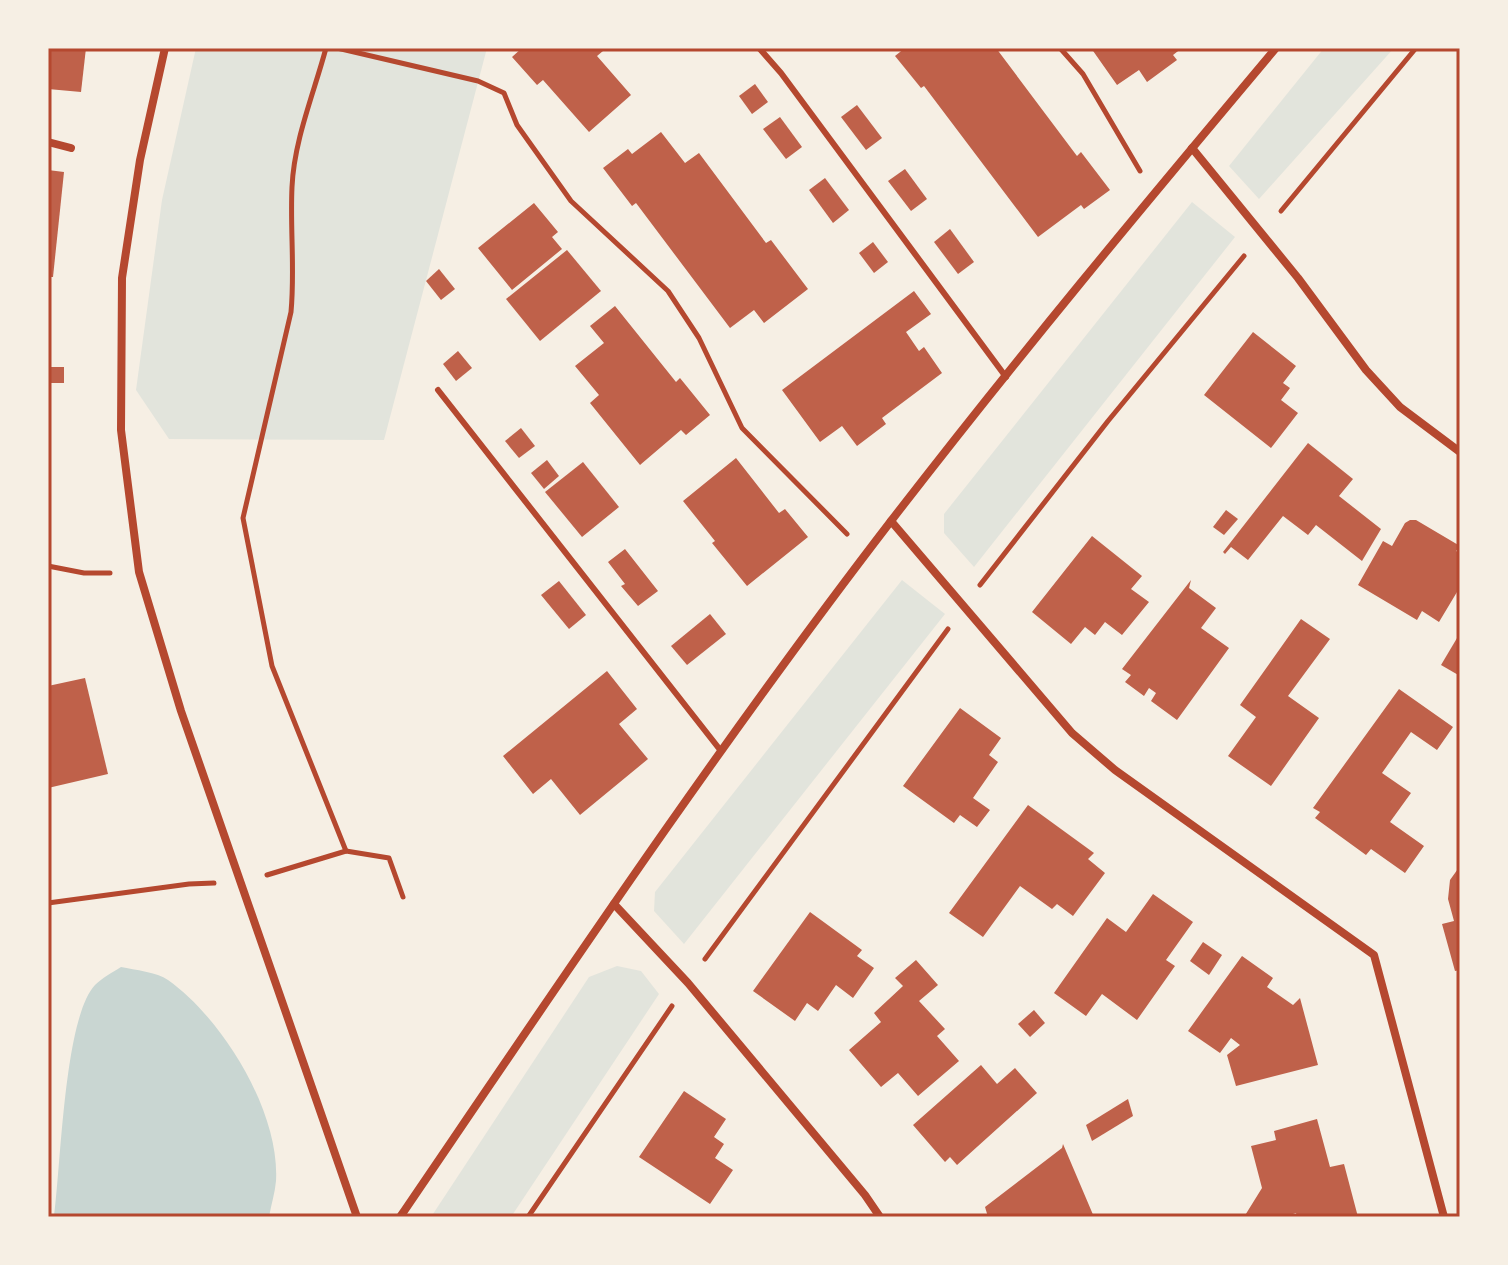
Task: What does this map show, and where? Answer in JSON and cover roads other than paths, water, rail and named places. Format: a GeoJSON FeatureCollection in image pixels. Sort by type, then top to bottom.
{"type":"FeatureCollection","features":[{"type":"Feature","properties":{"kind":"street"},"geometry":{"type":"LineString","coordinates":[[165,48],[140,160],[122,278],[121,430],[139,572],[181,711],[357,1217]]}},
{"type":"Feature","properties":{"kind":"street"},"geometry":{"type":"LineString","coordinates":[[400,1217],[721,751],[867,553],[1153,194],[1276,48]]}},
{"type":"Feature","properties":{"kind":"street"},"geometry":{"type":"LineString","coordinates":[[48,142],[71,148]]}},
{"type":"Feature","properties":{"kind":"street"},"geometry":{"type":"LineString","coordinates":[[1192,148],[1298,278],[1366,370],[1400,407],[1460,452]]}},
{"type":"Feature","properties":{"kind":"street"},"geometry":{"type":"LineString","coordinates":[[891,521],[1072,733],[1115,770],[1374,955],[1444,1217]]}},
{"type":"Feature","properties":{"kind":"street"},"geometry":{"type":"LineString","coordinates":[[614,904],[688,983],[880,1217]]}},
{"type":"Feature","properties":{"kind":"lane"},"geometry":{"type":"LineString","coordinates":[[759,48],[781,73],[1006,377]]}},
{"type":"Feature","properties":{"kind":"lane"},"geometry":{"type":"LineString","coordinates":[[438,390],[721,751]]}}]}
